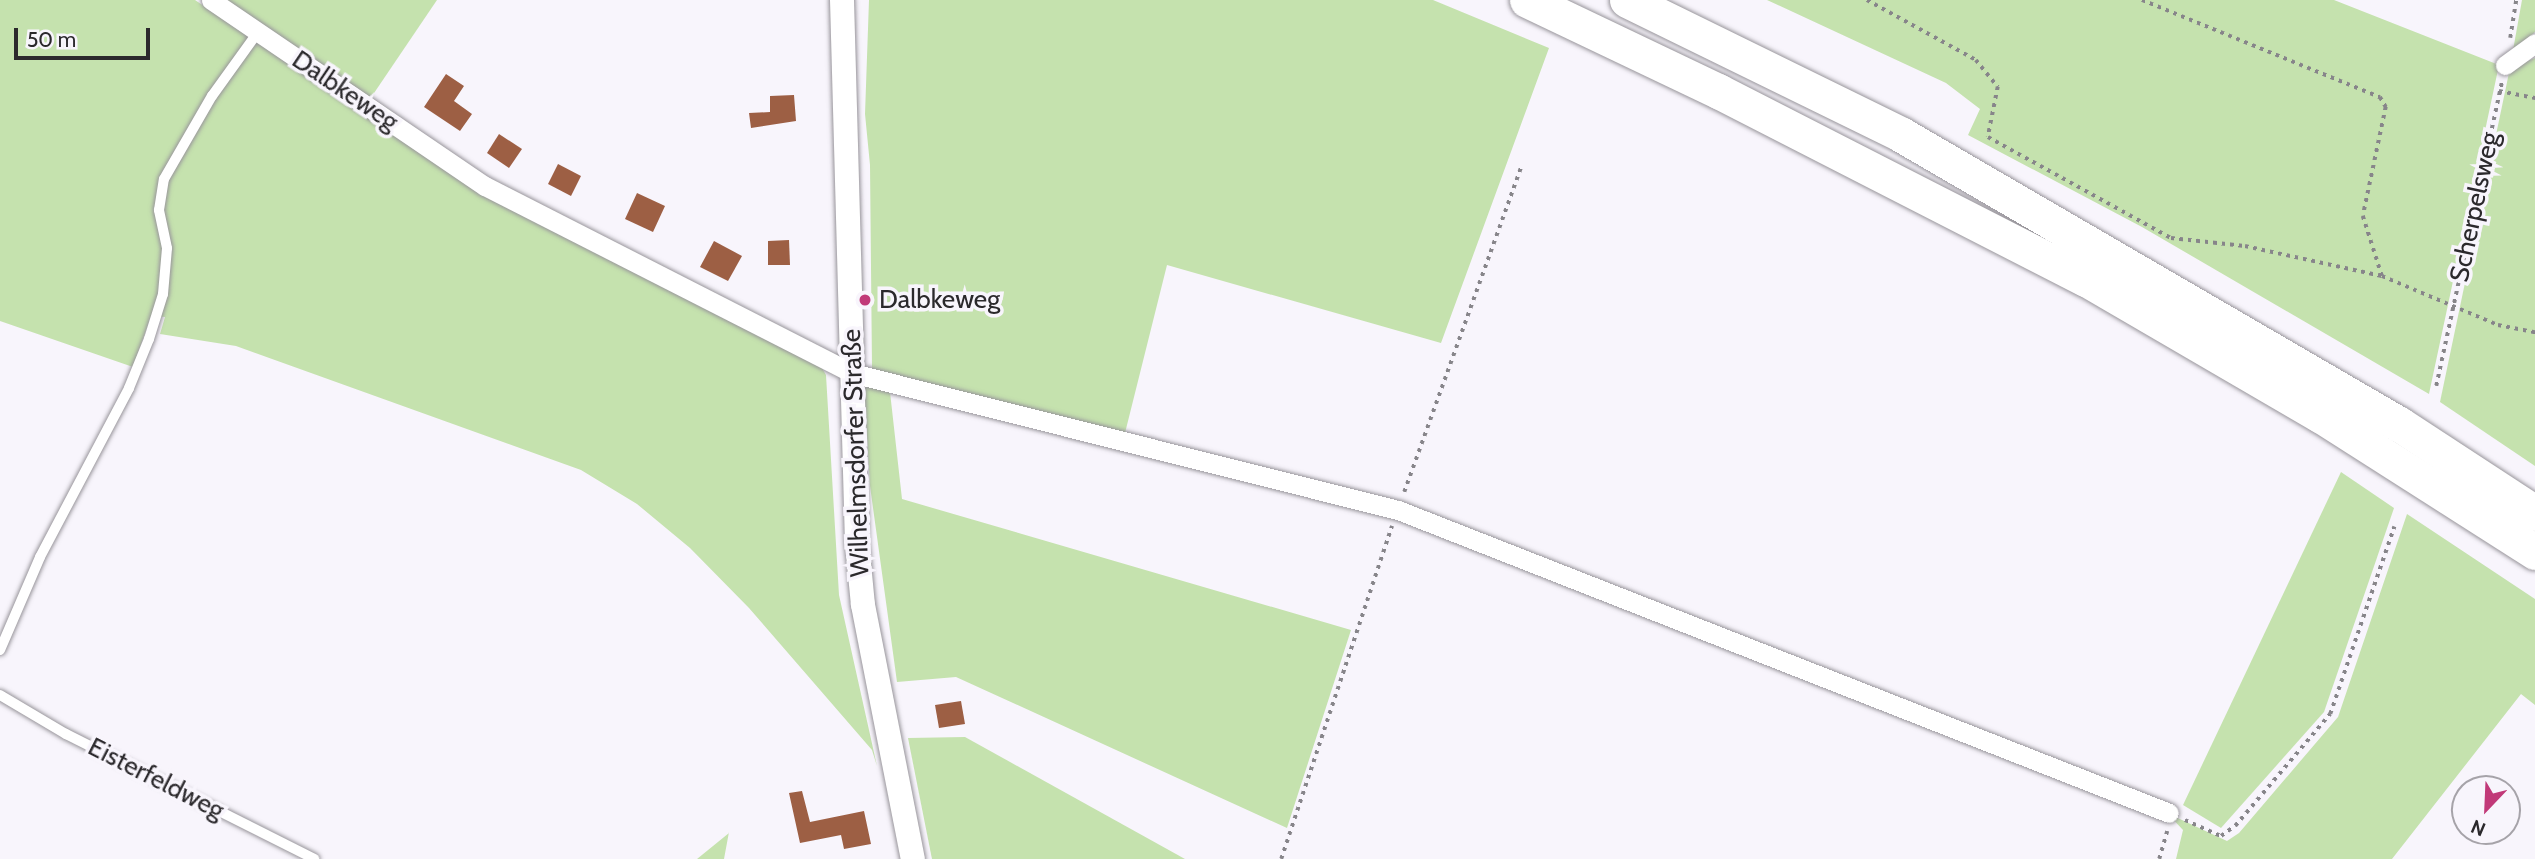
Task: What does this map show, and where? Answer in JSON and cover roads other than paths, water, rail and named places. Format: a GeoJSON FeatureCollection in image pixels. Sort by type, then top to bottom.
{"type":"FeatureCollection","features":[{"type":"Feature","properties":{"kind":"highway"},"geometry":{"type":"LineString","coordinates":[[1527,0],[1718,91],[2086,279],[2320,415],[2535,552]]}},
{"type":"Feature","properties":{"kind":"highway"},"geometry":{"type":"LineString","coordinates":[[1627,0],[1902,135],[2399,424],[2535,513]]}},
{"type":"Feature","properties":{"kind":"street","name":"Dalbkeweg"},"geometry":{"type":"LineString","coordinates":[[211,0],[485,186],[852,373],[1398,510],[2169,813]]}},
{"type":"Feature","properties":{"kind":"street","name":"Wilhelmsdorfer Straße"},"geometry":{"type":"LineString","coordinates":[[842,0],[852,373],[863,605],[913,859]]}},
{"type":"Feature","properties":{"kind":"street"},"geometry":{"type":"LineString","coordinates":[[2505,65],[2535,43]]}},
{"type":"Feature","properties":{"kind":"lane"},"geometry":{"type":"LineString","coordinates":[[0,650],[40,557],[130,388],[149,339],[164,282],[167,248],[159,211],[164,179],[212,96],[258,32]]}},
{"type":"Feature","properties":{"kind":"lane","name":"Eisterfeldweg"},"geometry":{"type":"LineString","coordinates":[[0,695],[66,734],[314,859]]}},
{"type":"Feature","properties":{"kind":"place","name":"Dalbkeweg"},"geometry":{"type":"Point","coordinates":[865,300]}}]}
